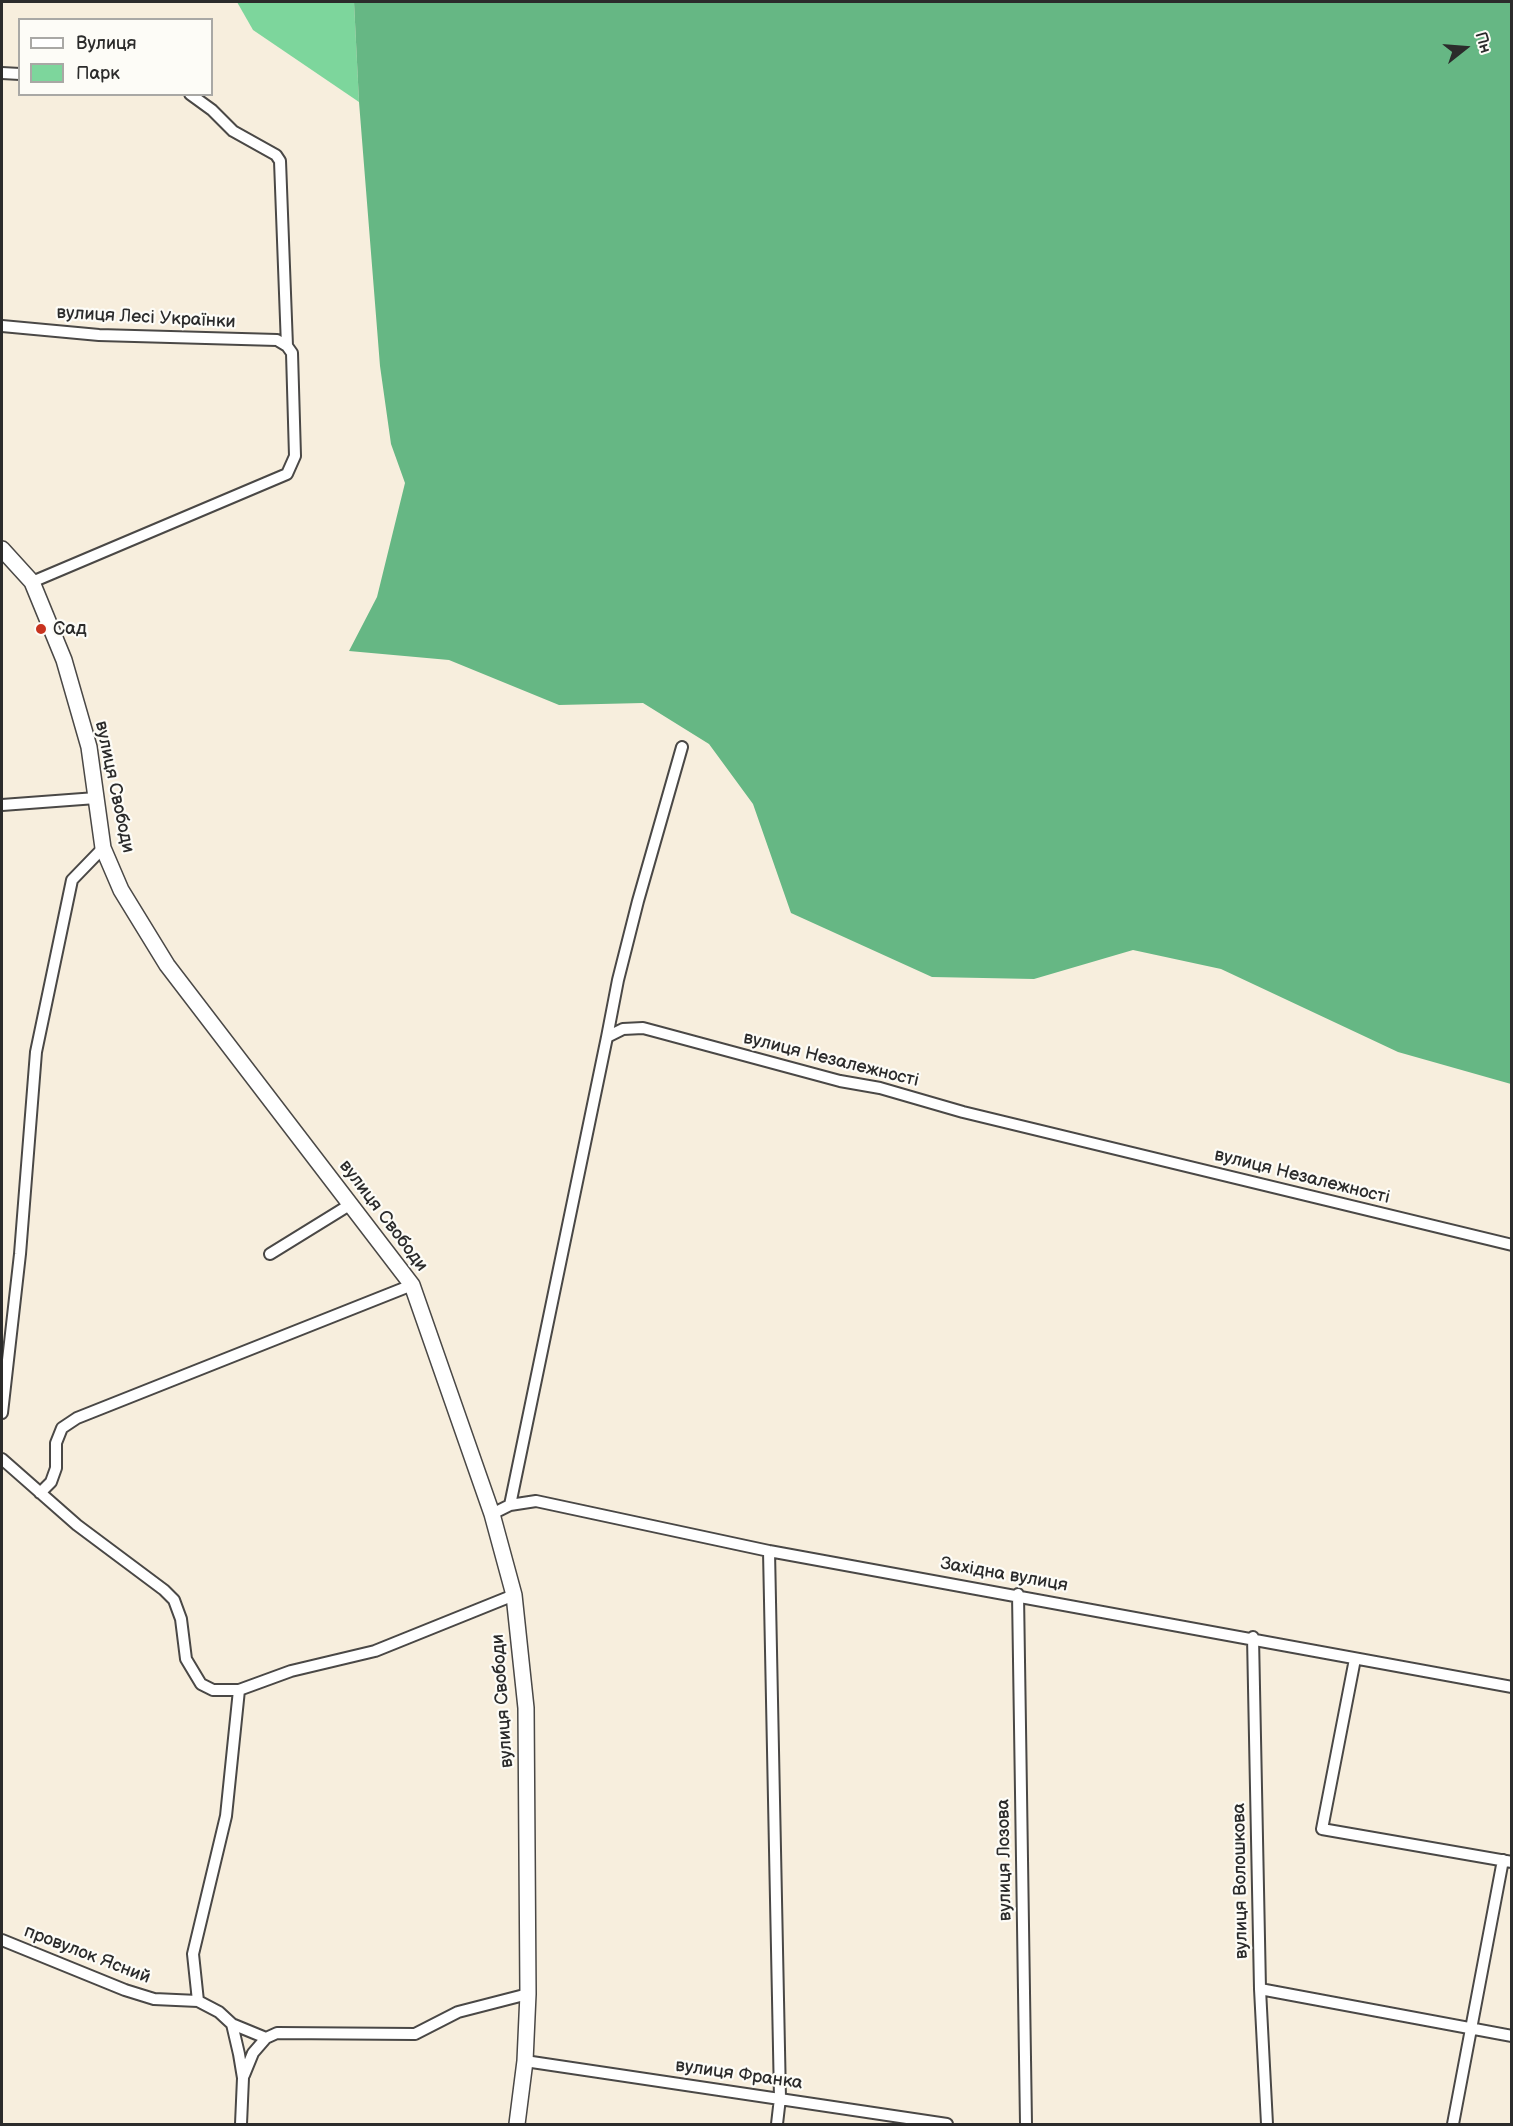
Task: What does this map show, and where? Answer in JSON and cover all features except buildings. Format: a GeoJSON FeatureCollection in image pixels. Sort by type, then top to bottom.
{"type":"FeatureCollection","features":[{"type":"Feature","properties":{"kind":"street"},"geometry":{"type":"LineString","coordinates":[[2,73],[18,74]]}},
{"type":"Feature","properties":{"kind":"street"},"geometry":{"type":"LineString","coordinates":[[32,582],[287,474],[295,456],[292,353],[287,346],[280,161],[276,155],[233,131],[212,110],[193,96]]}},
{"type":"Feature","properties":{"kind":"street","name":"вулиця Лесі Українки"},"geometry":{"type":"LineString","coordinates":[[2,326],[99,335],[277,340],[287,346]]}},
{"type":"Feature","properties":{"kind":"street","name":"вулиця Свободи"},"geometry":{"type":"LineString","coordinates":[[2,549],[32,582],[64,660],[89,747],[103,848],[121,890],[167,965],[412,1285],[492,1514],[513,1595],[526,1718],[528,1994],[525,2061],[517,2124]]}},
{"type":"Feature","properties":{"kind":"street"},"geometry":{"type":"LineString","coordinates":[[510,1505],[618,980],[682,747]]}},
{"type":"Feature","properties":{"kind":"street"},"geometry":{"type":"LineString","coordinates":[[2,805],[96,798]]}},
{"type":"Feature","properties":{"kind":"street"},"geometry":{"type":"LineString","coordinates":[[2,1413],[20,1254],[36,1052],[72,880],[103,848]]}},
{"type":"Feature","properties":{"kind":"street","name":"вулиця Незалежності"},"geometry":{"type":"LineString","coordinates":[[607,1037],[623,1029],[643,1028],[840,1081],[880,1088],[963,1112],[1512,1245]]}},
{"type":"Feature","properties":{"kind":"street"},"geometry":{"type":"LineString","coordinates":[[270,1254],[351,1204]]}},
{"type":"Feature","properties":{"kind":"street"},"geometry":{"type":"LineString","coordinates":[[40,1493],[51,1482],[56,1468],[56,1443],[62,1428],[77,1418],[412,1285]]}},
{"type":"Feature","properties":{"kind":"street"},"geometry":{"type":"LineString","coordinates":[[2,1458],[40,1493],[174,1600],[181,1619],[186,1659],[201,1683],[213,1689],[239,1690],[291,1671],[375,1651],[513,1595]]}},
{"type":"Feature","properties":{"kind":"street","name":"Західна вулиця"},"geometry":{"type":"LineString","coordinates":[[492,1514],[510,1505],[536,1501],[769,1551],[1253,1637],[1355,1659],[1512,1687]]}},
{"type":"Feature","properties":{"kind":"street"},"geometry":{"type":"LineString","coordinates":[[769,1551],[780,2098],[777,2124]]}},
{"type":"Feature","properties":{"kind":"street","name":"вулиця Лозова"},"geometry":{"type":"LineString","coordinates":[[1018,1594],[1026,2124]]}},
{"type":"Feature","properties":{"kind":"street","name":"вулиця Волошкова"},"geometry":{"type":"LineString","coordinates":[[1253,1637],[1260,1989],[1267,2124]]}},
{"type":"Feature","properties":{"kind":"street"},"geometry":{"type":"LineString","coordinates":[[1355,1659],[1322,1829],[1507,1861],[1453,2124]]}},
{"type":"Feature","properties":{"kind":"street"},"geometry":{"type":"LineString","coordinates":[[198,2001],[193,1954],[226,1816],[239,1690]]}},
{"type":"Feature","properties":{"kind":"street","name":"провулок Ясний"},"geometry":{"type":"LineString","coordinates":[[2,1940],[144,1996],[174,2001],[198,2001],[219,2012],[232,2024],[266,2038]]}},
{"type":"Feature","properties":{"kind":"street"},"geometry":{"type":"LineString","coordinates":[[1260,1989],[1512,2036]]}},
{"type":"Feature","properties":{"kind":"street"},"geometry":{"type":"LineString","coordinates":[[243,2078],[253,2053],[266,2038],[285,2032],[415,2034],[458,2012],[528,1994]]}},
{"type":"Feature","properties":{"kind":"street"},"geometry":{"type":"LineString","coordinates":[[232,2024],[243,2078],[242,2124]]}},
{"type":"Feature","properties":{"kind":"street","name":"вулиця Франка"},"geometry":{"type":"LineString","coordinates":[[525,2061],[947,2124]]}},
{"type":"Feature","properties":{"kind":"green space"},"geometry":{"type":"Polygon","coordinates":[[[237,2],[354,2],[359,102],[253,30],[237,2]]]}},
{"type":"Feature","properties":{"kind":"green space"},"geometry":{"type":"Polygon","coordinates":[[[354,2],[1511,2],[1511,1084],[1398,1052],[1221,969],[1133,950],[1034,979],[932,977],[791,913],[753,804],[709,744],[643,703],[559,705],[449,660],[349,651],[377,597],[405,483],[391,444],[380,366],[359,102],[354,2]]]}},
{"type":"Feature","properties":{"kind":"place","name":"Сад"},"geometry":{"type":"Point","coordinates":[41,629]}}]}
